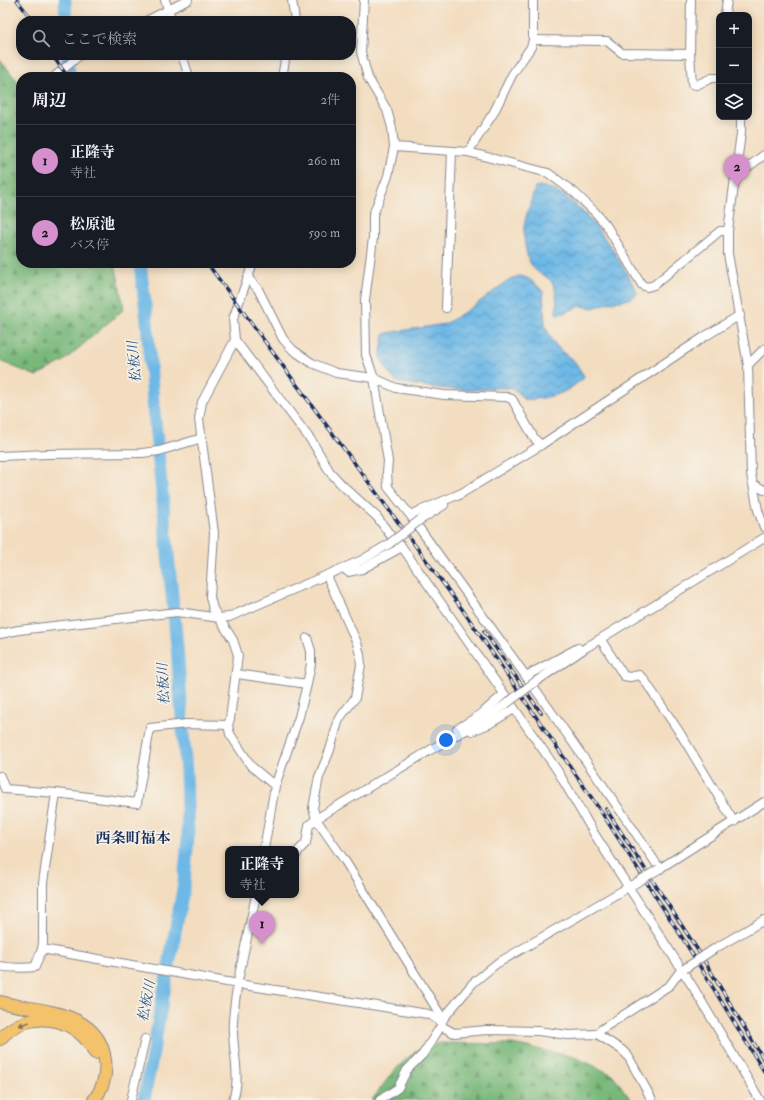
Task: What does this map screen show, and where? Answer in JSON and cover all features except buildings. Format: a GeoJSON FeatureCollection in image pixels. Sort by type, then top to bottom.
{"type":"FeatureCollection","features":[{"type":"Feature","properties":{"kind":"highway"},"geometry":{"type":"LineString","coordinates":[[0,1002],[49,1011],[74,1018],[90,1029],[98,1040],[104,1055],[106,1068],[104,1082],[94,1100]]}},
{"type":"Feature","properties":{"kind":"highway"},"geometry":{"type":"LineString","coordinates":[[0,1039],[6,1032],[23,1023],[42,1019],[60,1022],[74,1028],[91,1044],[98,1062],[98,1074],[93,1090],[85,1100]]}},
{"type":"Feature","properties":{"kind":"street"},"geometry":{"type":"LineString","coordinates":[[165,0],[171,16]]}},
{"type":"Feature","properties":{"kind":"street"},"geometry":{"type":"LineString","coordinates":[[156,16],[188,0]]}},
{"type":"Feature","properties":{"kind":"street"},"geometry":{"type":"LineString","coordinates":[[292,0],[294,16]]}},
{"type":"Feature","properties":{"kind":"street"},"geometry":{"type":"LineString","coordinates":[[364,0],[361,52],[368,78],[387,110],[392,128],[394,147],[388,176],[373,215],[373,238],[365,300],[366,355],[374,378],[388,461],[388,487],[410,515],[599,778],[659,869]]}},
{"type":"Feature","properties":{"kind":"street"},"geometry":{"type":"LineString","coordinates":[[468,152],[494,112],[512,75],[533,40],[533,0]]}},
{"type":"Feature","properties":{"kind":"street"},"geometry":{"type":"LineString","coordinates":[[691,0],[690,54],[692,84],[696,85],[712,78],[716,78]]}},
{"type":"Feature","properties":{"kind":"street"},"geometry":{"type":"LineString","coordinates":[[725,12],[727,0]]}},
{"type":"Feature","properties":{"kind":"street"},"geometry":{"type":"LineString","coordinates":[[533,40],[606,40],[622,53],[690,54]]}},
{"type":"Feature","properties":{"kind":"street"},"geometry":{"type":"LineString","coordinates":[[60,72],[74,60]]}},
{"type":"Feature","properties":{"kind":"street"},"geometry":{"type":"LineString","coordinates":[[184,60],[187,72]]}},
{"type":"Feature","properties":{"kind":"street"},"geometry":{"type":"LineString","coordinates":[[283,72],[285,60]]}},
{"type":"Feature","properties":{"kind":"street"},"geometry":{"type":"LineString","coordinates":[[740,120],[741,133],[728,231],[728,254],[748,365],[751,474],[758,510],[764,527]]}},
{"type":"Feature","properties":{"kind":"street"},"geometry":{"type":"LineString","coordinates":[[394,147],[468,152],[548,173],[595,212],[606,225],[642,285],[647,287],[654,285],[720,231],[728,231]]}},
{"type":"Feature","properties":{"kind":"street"},"geometry":{"type":"LineString","coordinates":[[446,308],[452,151]]}},
{"type":"Feature","properties":{"kind":"street"},"geometry":{"type":"LineString","coordinates":[[736,169],[748,167],[764,155]]}},
{"type":"Feature","properties":{"kind":"street"},"geometry":{"type":"LineString","coordinates":[[251,268],[233,319],[235,340],[313,443],[330,472],[377,517],[391,536],[402,547],[557,770],[595,835],[631,885],[683,969],[760,1100]]}},
{"type":"Feature","properties":{"kind":"street"},"geometry":{"type":"LineString","coordinates":[[248,278],[258,289],[283,339],[293,350],[312,363],[336,373],[374,378],[396,388],[444,395],[506,397],[512,399],[534,438],[541,445]]}},
{"type":"Feature","properties":{"kind":"street"},"geometry":{"type":"LineString","coordinates":[[0,634],[177,612],[220,618],[229,617],[327,576],[362,560],[389,544],[420,520],[541,445],[704,337],[740,315]]}},
{"type":"Feature","properties":{"kind":"street"},"geometry":{"type":"LineString","coordinates":[[235,340],[202,402],[199,419],[214,533],[210,597],[213,609],[233,640],[238,655],[237,674],[228,725],[230,734],[251,766],[275,786]]}},
{"type":"Feature","properties":{"kind":"street"},"geometry":{"type":"LineString","coordinates":[[748,365],[764,349]]}},
{"type":"Feature","properties":{"kind":"street"},"geometry":{"type":"LineString","coordinates":[[0,456],[142,453],[159,451],[202,438]]}},
{"type":"Feature","properties":{"kind":"street"},"geometry":{"type":"LineString","coordinates":[[753,484],[764,490]]}},
{"type":"Feature","properties":{"kind":"street"},"geometry":{"type":"LineString","coordinates":[[410,515],[462,493]]}},
{"type":"Feature","properties":{"kind":"street"},"geometry":{"type":"LineString","coordinates":[[299,850],[306,843],[309,825],[316,820],[452,737],[471,728],[587,648],[764,538]]}},
{"type":"Feature","properties":{"kind":"street"},"geometry":{"type":"LineString","coordinates":[[344,568],[348,572],[362,569],[402,547]]}},
{"type":"Feature","properties":{"kind":"street"},"geometry":{"type":"LineString","coordinates":[[327,576],[357,643],[360,656],[360,666],[355,698],[338,722],[330,750],[319,777],[313,808],[316,820],[344,861],[442,1023]]}},
{"type":"Feature","properties":{"kind":"street"},"geometry":{"type":"LineString","coordinates":[[206,616],[213,609]]}},
{"type":"Feature","properties":{"kind":"street"},"geometry":{"type":"LineString","coordinates":[[265,846],[275,786],[299,717],[307,684],[311,664],[311,651],[307,638]]}},
{"type":"Feature","properties":{"kind":"street"},"geometry":{"type":"LineString","coordinates":[[600,640],[624,676],[630,677],[639,675],[643,678],[680,733],[734,822]]}},
{"type":"Feature","properties":{"kind":"street"},"geometry":{"type":"LineString","coordinates":[[526,676],[585,644],[587,648]]}},
{"type":"Feature","properties":{"kind":"street"},"geometry":{"type":"LineString","coordinates":[[237,674],[307,684]]}},
{"type":"Feature","properties":{"kind":"street"},"geometry":{"type":"LineString","coordinates":[[452,737],[452,733],[480,715],[504,694]]}},
{"type":"Feature","properties":{"kind":"street"},"geometry":{"type":"LineString","coordinates":[[452,737],[489,724],[514,709]]}},
{"type":"Feature","properties":{"kind":"street"},"geometry":{"type":"LineString","coordinates":[[0,776],[2,789],[56,793],[136,803],[150,728],[186,724],[228,725]]}},
{"type":"Feature","properties":{"kind":"street"},"geometry":{"type":"LineString","coordinates":[[0,966],[35,967],[42,949],[43,883],[56,793]]}},
{"type":"Feature","properties":{"kind":"street"},"geometry":{"type":"LineString","coordinates":[[380,1100],[398,1088],[407,1070],[423,1054],[442,1023],[473,983],[496,964],[659,869],[764,802]]}},
{"type":"Feature","properties":{"kind":"street"},"geometry":{"type":"LineString","coordinates":[[233,1100],[238,1076],[233,1036],[233,1022],[238,984],[255,898]]}},
{"type":"Feature","properties":{"kind":"street"},"geometry":{"type":"LineString","coordinates":[[597,1034],[602,1029],[670,985],[683,969],[764,920]]}},
{"type":"Feature","properties":{"kind":"street"},"geometry":{"type":"LineString","coordinates":[[42,949],[238,984],[428,1014],[454,1033],[493,1030],[538,1031],[568,1035],[597,1034],[622,1050],[628,1056],[652,1100]]}},
{"type":"Feature","properties":{"kind":"street"},"geometry":{"type":"LineString","coordinates":[[131,1100],[145,1039]]}},
{"type":"Feature","properties":{"kind":"green space"},"geometry":{"type":"Polygon","coordinates":[[[0,59],[16,80],[16,268],[116,268],[124,309],[64,361],[36,376],[0,361],[0,59]]]}},
{"type":"Feature","properties":{"kind":"green space"},"geometry":{"type":"Polygon","coordinates":[[[439,1043],[513,1044],[575,1057],[613,1075],[631,1100],[372,1100],[393,1072],[415,1051],[439,1043]]]}},
{"type":"Feature","properties":{"kind":"water"},"geometry":{"type":"Polygon","coordinates":[[[539,186],[554,190],[569,199],[583,212],[597,228],[620,262],[637,292],[636,295],[626,300],[608,303],[593,308],[581,306],[558,315],[556,313],[557,299],[554,285],[531,264],[524,242],[524,225],[535,187],[539,186]]]}},
{"type":"Feature","properties":{"kind":"water"},"geometry":{"type":"Polygon","coordinates":[[[519,276],[532,281],[543,292],[545,325],[551,339],[561,351],[575,362],[584,376],[583,379],[569,389],[552,396],[539,399],[523,399],[518,392],[511,389],[443,389],[397,382],[392,377],[380,357],[384,335],[387,333],[445,324],[474,306],[509,280],[519,276]]]}},
{"type":"Feature","properties":{"kind":"waterway","name":"松板川"},"geometry":{"type":"LineString","coordinates":[[65,0],[66,16]]}},
{"type":"Feature","properties":{"kind":"waterway","name":"松板川"},"geometry":{"type":"LineString","coordinates":[[68,60],[69,72]]}},
{"type":"Feature","properties":{"kind":"waterway","name":"松板川"},"geometry":{"type":"LineString","coordinates":[[141,268],[147,321],[153,402],[177,646],[186,772],[188,837],[184,884],[144,1100]]}},
{"type":"Feature","properties":{"kind":"railway"},"geometry":{"type":"LineString","coordinates":[[17,0],[29,16]]}},
{"type":"Feature","properties":{"kind":"railway"},"geometry":{"type":"LineString","coordinates":[[56,60],[64,72]]}},
{"type":"Feature","properties":{"kind":"railway"},"geometry":{"type":"LineString","coordinates":[[211,268],[462,609],[600,810],[685,942],[764,1071]]}},
{"type":"Feature","properties":{"kind":"railway"},"geometry":{"type":"LineString","coordinates":[[484,631],[541,713]]}},
{"type":"Feature","properties":{"kind":"railway"},"geometry":{"type":"LineString","coordinates":[[606,809],[699,952],[764,1060]]}},
{"type":"Feature","properties":{"kind":"place","name":"松原池"},"geometry":{"type":"Point","coordinates":[737,187]}},
{"type":"Feature","properties":{"kind":"place","name":"正隆寺"},"geometry":{"type":"Point","coordinates":[262,944]}},
{"type":"Feature","properties":{"kind":"district","name":"西条町福本"},"geometry":{"type":"Point","coordinates":[133,838]}}]}
